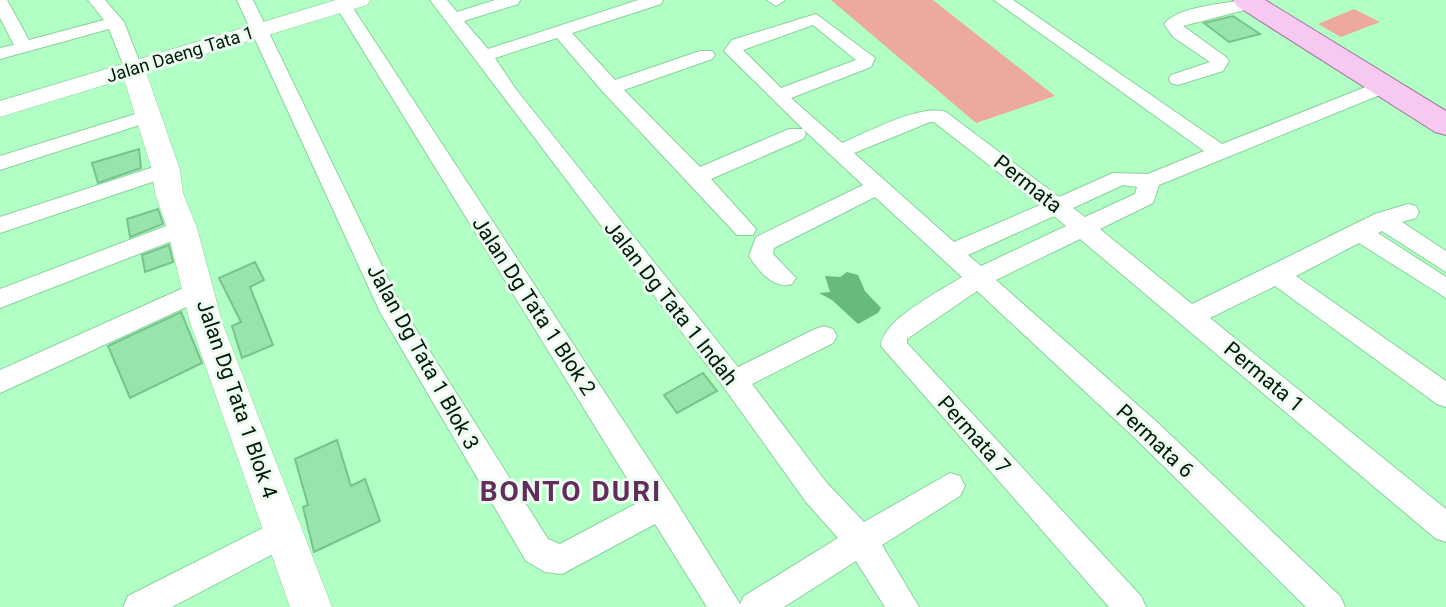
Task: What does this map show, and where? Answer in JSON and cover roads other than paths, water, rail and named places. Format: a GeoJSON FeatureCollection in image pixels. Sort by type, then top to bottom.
{"type":"FeatureCollection","features":[{"type":"Feature","properties":{"kind":"main road"},"geometry":{"type":"LineString","coordinates":[[1248,1],[1446,125]]}},
{"type":"Feature","properties":{"kind":"street"},"geometry":{"type":"LineString","coordinates":[[96,0],[115,22],[133,68]]}},
{"type":"Feature","properties":{"kind":"street","name":"Jalan Dg Tata 1 Blok 3"},"geometry":{"type":"LineString","coordinates":[[245,0],[261,29],[392,312],[537,550],[550,559],[562,559],[662,505]]}},
{"type":"Feature","properties":{"kind":"street","name":"Jalan Dg Tata 1 Indah"},"geometry":{"type":"LineString","coordinates":[[438,0],[484,56],[568,172],[734,382],[816,492],[861,541],[903,607]]}},
{"type":"Feature","properties":{"kind":"street"},"geometry":{"type":"LineString","coordinates":[[453,19],[512,0]]}},
{"type":"Feature","properties":{"kind":"street"},"geometry":{"type":"LineString","coordinates":[[484,56],[654,0]]}},
{"type":"Feature","properties":{"kind":"street"},"geometry":{"type":"LineString","coordinates":[[1002,0],[1220,153]]}},
{"type":"Feature","properties":{"kind":"street"},"geometry":{"type":"LineString","coordinates":[[1178,79],[1216,67],[1220,61],[1179,33],[1174,27],[1177,20],[1248,1]]}},
{"type":"Feature","properties":{"kind":"street"},"geometry":{"type":"LineString","coordinates":[[0,2],[24,47]]}},
{"type":"Feature","properties":{"kind":"street","name":"Jalan Daeng Tata 1"},"geometry":{"type":"LineString","coordinates":[[0,109],[351,2]]}},
{"type":"Feature","properties":{"kind":"street","name":"Jalan Dg Tata 1 Blok 2"},"geometry":{"type":"LineString","coordinates":[[351,2],[725,607]]}},
{"type":"Feature","properties":{"kind":"street"},"geometry":{"type":"LineString","coordinates":[[778,96],[864,63],[866,58],[816,19],[733,48],[734,54],[778,96],[978,278]]}},
{"type":"Feature","properties":{"kind":"street"},"geometry":{"type":"LineString","coordinates":[[0,54],[115,22]]}},
{"type":"Feature","properties":{"kind":"street"},"geometry":{"type":"LineString","coordinates":[[561,31],[610,88],[745,229]]}},
{"type":"Feature","properties":{"kind":"street"},"geometry":{"type":"LineString","coordinates":[[610,88],[706,55]]}},
{"type":"Feature","properties":{"kind":"street","name":"Jalan Dg Tata 1 Blok 4"},"geometry":{"type":"LineString","coordinates":[[133,68],[166,170],[169,194],[182,228],[206,322],[242,411],[311,607]]}},
{"type":"Feature","properties":{"kind":"street"},"geometry":{"type":"LineString","coordinates":[[951,253],[1121,178],[1150,181],[1385,86]]}},
{"type":"Feature","properties":{"kind":"street"},"geometry":{"type":"LineString","coordinates":[[0,163],[148,116]]}},
{"type":"Feature","properties":{"kind":"street","name":"Permata"},"geometry":{"type":"LineString","coordinates":[[840,151],[927,116],[939,116],[1080,227],[978,278]]}},
{"type":"Feature","properties":{"kind":"street"},"geometry":{"type":"LineString","coordinates":[[697,177],[796,134]]}},
{"type":"Feature","properties":{"kind":"street"},"geometry":{"type":"LineString","coordinates":[[0,225],[166,170]]}},
{"type":"Feature","properties":{"kind":"street"},"geometry":{"type":"LineString","coordinates":[[1080,227],[1145,198],[1150,181]]}},
{"type":"Feature","properties":{"kind":"street"},"geometry":{"type":"LineString","coordinates":[[784,278],[761,256],[764,243],[877,187]]}},
{"type":"Feature","properties":{"kind":"street"},"geometry":{"type":"LineString","coordinates":[[1191,316],[1383,220],[1408,212]]}},
{"type":"Feature","properties":{"kind":"street"},"geometry":{"type":"LineString","coordinates":[[1383,220],[1446,263]]}},
{"type":"Feature","properties":{"kind":"street","name":"Permata 1"},"geometry":{"type":"LineString","coordinates":[[1080,227],[1446,528]]}},
{"type":"Feature","properties":{"kind":"street"},"geometry":{"type":"LineString","coordinates":[[0,299],[182,228]]}},
{"type":"Feature","properties":{"kind":"street"},"geometry":{"type":"LineString","coordinates":[[1361,233],[1446,289]]}},
{"type":"Feature","properties":{"kind":"street"},"geometry":{"type":"LineString","coordinates":[[1277,275],[1446,396]]}},
{"type":"Feature","properties":{"kind":"street","name":"Permata 7"},"geometry":{"type":"LineString","coordinates":[[978,278],[898,332],[894,338],[894,346],[1130,607]]}},
{"type":"Feature","properties":{"kind":"street","name":"Permata 6"},"geometry":{"type":"LineString","coordinates":[[978,278],[1147,431],[1329,607]]}},
{"type":"Feature","properties":{"kind":"street"},"geometry":{"type":"LineString","coordinates":[[0,382],[199,290]]}},
{"type":"Feature","properties":{"kind":"street"},"geometry":{"type":"LineString","coordinates":[[734,382],[824,336]]}},
{"type":"Feature","properties":{"kind":"street"},"geometry":{"type":"LineString","coordinates":[[755,607],[950,486]]}},
{"type":"Feature","properties":{"kind":"street"},"geometry":{"type":"LineString","coordinates":[[139,607],[283,533]]}},
{"type":"Feature","properties":{"kind":"district","name":"BONTO DURI"},"geometry":{"type":"Point","coordinates":[571,491]}}]}
